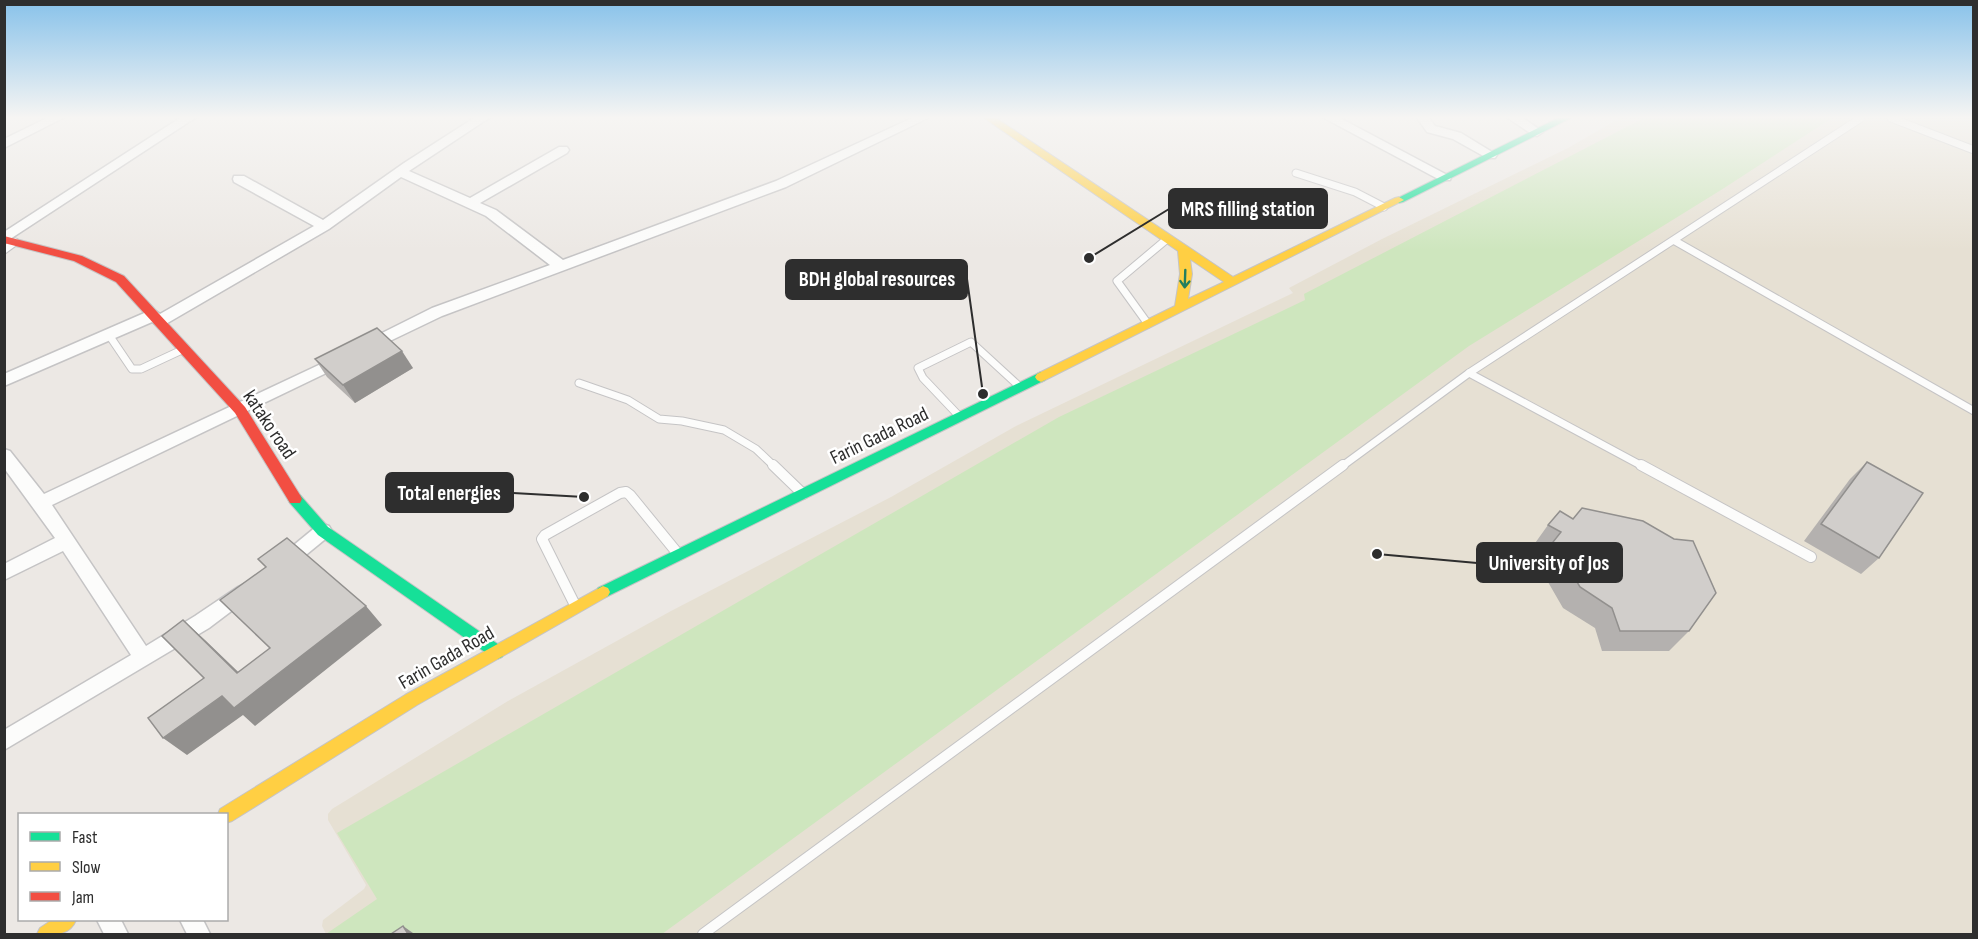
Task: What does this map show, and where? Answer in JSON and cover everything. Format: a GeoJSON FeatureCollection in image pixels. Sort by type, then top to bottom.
{"type":"FeatureCollection","features":[{"type":"Feature","properties":{"kind":"main road"},"geometry":{"type":"LineString","coordinates":[[1053,162],[1232,282]]}},
{"type":"Feature","properties":{"kind":"main road","name":"Farin Gada Road"},"geometry":{"type":"LineString","coordinates":[[228,814],[411,700],[576,606],[1477,162]]}},
{"type":"Feature","properties":{"kind":"main road","name":"katako road"},"geometry":{"type":"LineString","coordinates":[[7,242],[85,257],[102,265],[120,279],[240,410],[296,500],[323,531],[497,652]]}},
{"type":"Feature","properties":{"kind":"main road"},"geometry":{"type":"LineString","coordinates":[[1189,254],[1235,262],[1273,262]]}},
{"type":"Feature","properties":{"kind":"main road"},"geometry":{"type":"LineString","coordinates":[[1181,308],[1189,254]]}},
{"type":"Feature","properties":{"kind":"main road"},"geometry":{"type":"LineString","coordinates":[[46,934],[66,921]]}},
{"type":"Feature","properties":{"kind":"street"},"geometry":{"type":"LineString","coordinates":[[7,242],[125,162]]}},
{"type":"Feature","properties":{"kind":"street"},"geometry":{"type":"LineString","coordinates":[[4,381],[109,335],[157,318],[324,226],[416,162]]}},
{"type":"Feature","properties":{"kind":"street"},"geometry":{"type":"LineString","coordinates":[[470,203],[542,162]]}},
{"type":"Feature","properties":{"kind":"street"},"geometry":{"type":"LineString","coordinates":[[41,503],[240,410],[437,312],[781,184],[828,162]]}},
{"type":"Feature","properties":{"kind":"street"},"geometry":{"type":"LineString","coordinates":[[1415,162],[1445,177]]}},
{"type":"Feature","properties":{"kind":"street"},"geometry":{"type":"LineString","coordinates":[[400,172],[491,213],[561,266]]}},
{"type":"Feature","properties":{"kind":"street"},"geometry":{"type":"LineString","coordinates":[[239,179],[324,226]]}},
{"type":"Feature","properties":{"kind":"street"},"geometry":{"type":"LineString","coordinates":[[4,455],[41,503],[143,658]]}},
{"type":"Feature","properties":{"kind":"street"},"geometry":{"type":"LineString","coordinates":[[273,571],[323,531]]}},
{"type":"Feature","properties":{"kind":"street"},"geometry":{"type":"LineString","coordinates":[[4,573],[66,541]]}},
{"type":"Feature","properties":{"kind":"street"},"geometry":{"type":"LineString","coordinates":[[4,741],[202,622],[255,584]]}},
{"type":"Feature","properties":{"kind":"street"},"geometry":{"type":"LineString","coordinates":[[109,921],[117,934]]}},
{"type":"Feature","properties":{"kind":"lane"},"geometry":{"type":"LineString","coordinates":[[703,934],[1469,373],[1794,162]]}},
{"type":"Feature","properties":{"kind":"lane"},"geometry":{"type":"LineString","coordinates":[[1296,173],[1355,192],[1384,207]]}},
{"type":"Feature","properties":{"kind":"lane"},"geometry":{"type":"LineString","coordinates":[[1148,324],[1117,281],[1167,239]]}},
{"type":"Feature","properties":{"kind":"lane"},"geometry":{"type":"LineString","coordinates":[[1674,241],[1974,411]]}},
{"type":"Feature","properties":{"kind":"lane"},"geometry":{"type":"LineString","coordinates":[[109,335],[132,369],[141,369],[184,349]]}},
{"type":"Feature","properties":{"kind":"lane"},"geometry":{"type":"LineString","coordinates":[[960,417],[923,378],[918,368],[971,342],[1020,387]]}},
{"type":"Feature","properties":{"kind":"lane"},"geometry":{"type":"LineString","coordinates":[[1469,373],[1811,557]]}},
{"type":"Feature","properties":{"kind":"lane"},"geometry":{"type":"LineString","coordinates":[[579,383],[628,400],[659,419],[682,421],[724,430],[756,449],[803,494]]}},
{"type":"Feature","properties":{"kind":"lane"},"geometry":{"type":"LineString","coordinates":[[576,606],[542,539],[545,535],[620,492],[630,495],[679,555]]}},
{"type":"Feature","properties":{"kind":"shaded area"},"geometry":{"type":"Polygon","coordinates":[[[1540,162],[1973,162],[1973,934],[326,934],[322,926],[323,920],[364,889],[366,885],[328,820],[328,814],[332,809],[508,701],[671,611],[891,497],[1016,426],[1293,293],[1289,288],[1382,239],[1540,162]]]}},
{"type":"Feature","properties":{"kind":"green space"},"geometry":{"type":"Polygon","coordinates":[[[1559,162],[1764,162],[1469,346],[662,934],[326,934],[377,899],[337,833],[1059,417],[1305,300],[1304,294],[1559,162]]]}},
{"type":"Feature","properties":{"kind":"building"},"geometry":{"type":"Polygon","coordinates":[[[377,328],[402,351],[343,385],[315,359],[377,328]]]}},
{"type":"Feature","properties":{"kind":"building"},"geometry":{"type":"Polygon","coordinates":[[[1867,462],[1923,493],[1879,558],[1821,524],[1867,462]]]}},
{"type":"Feature","properties":{"kind":"building"},"geometry":{"type":"Polygon","coordinates":[[[1582,508],[1643,521],[1674,539],[1693,541],[1716,593],[1689,631],[1620,631],[1612,608],[1580,587],[1553,542],[1561,532],[1548,525],[1560,511],[1573,519],[1582,508]]]}},
{"type":"Feature","properties":{"kind":"building"},"geometry":{"type":"Polygon","coordinates":[[[287,538],[366,606],[234,708],[222,696],[163,738],[148,718],[204,678],[162,636],[183,620],[237,673],[270,648],[220,600],[266,567],[258,559],[287,538]]]}},
{"type":"Feature","properties":{"kind":"building"},"geometry":{"type":"Polygon","coordinates":[[[403,926],[408,934],[391,934],[403,926]]]}},
{"type":"Feature","properties":{"kind":"traffic: fast"},"geometry":{"type":"LineString","coordinates":[[1399,200],[1477,162]]}},
{"type":"Feature","properties":{"kind":"traffic: fast"},"geometry":{"type":"LineString","coordinates":[[603,592],[1041,377]]}},
{"type":"Feature","properties":{"kind":"traffic: fast"},"geometry":{"type":"LineString","coordinates":[[295,499],[323,531],[497,652]]}},
{"type":"Feature","properties":{"kind":"traffic: slow"},"geometry":{"type":"LineString","coordinates":[[1054,162],[1232,282]]}},
{"type":"Feature","properties":{"kind":"traffic: slow"},"geometry":{"type":"LineString","coordinates":[[1041,377],[1399,200]]}},
{"type":"Feature","properties":{"kind":"traffic: slow"},"geometry":{"type":"LineString","coordinates":[[1181,308],[1186,274],[1184,251]]}},
{"type":"Feature","properties":{"kind":"traffic: slow"},"geometry":{"type":"LineString","coordinates":[[228,814],[411,700],[603,592]]}},
{"type":"Feature","properties":{"kind":"traffic: slow"},"geometry":{"type":"LineString","coordinates":[[46,934],[66,921]]}},
{"type":"Feature","properties":{"kind":"traffic: jam"},"geometry":{"type":"LineString","coordinates":[[4,239],[78,258],[120,279],[240,410],[295,499]]}},
{"type":"Feature","properties":{"kind":"place","name":"MRS filling station"},"geometry":{"type":"Point","coordinates":[1089,258]}},
{"type":"Feature","properties":{"kind":"place","name":"BDH global resources"},"geometry":{"type":"Point","coordinates":[983,394]}},
{"type":"Feature","properties":{"kind":"place","name":"Total energies"},"geometry":{"type":"Point","coordinates":[584,497]}},
{"type":"Feature","properties":{"kind":"place","name":"University of Jos"},"geometry":{"type":"Point","coordinates":[1377,554]}}]}
